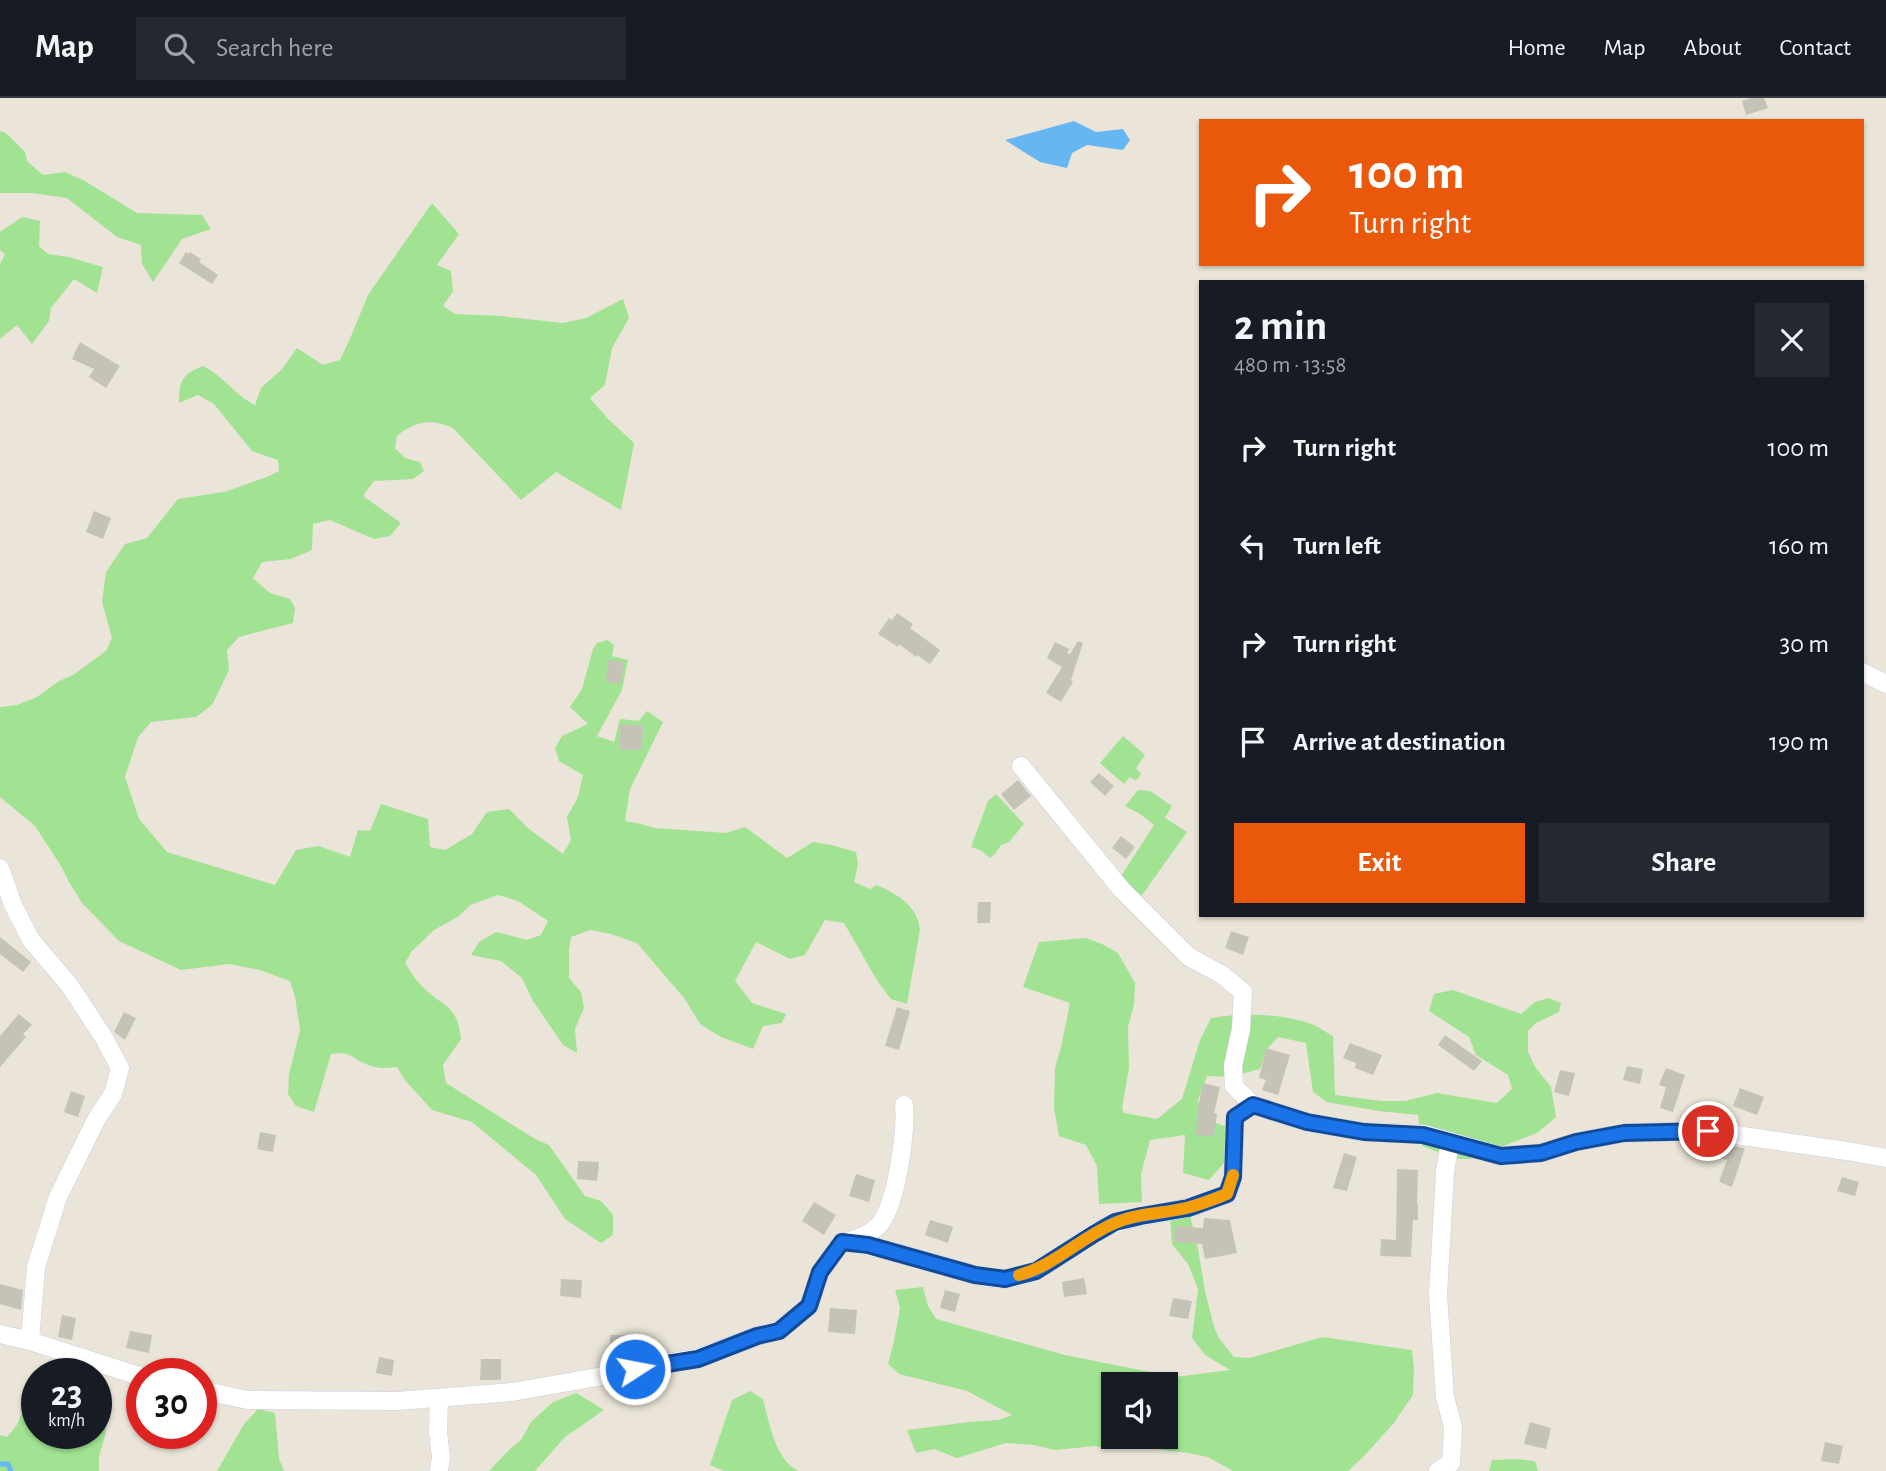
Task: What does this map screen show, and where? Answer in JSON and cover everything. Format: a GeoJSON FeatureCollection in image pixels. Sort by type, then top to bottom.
{"type":"FeatureCollection","features":[{"type":"Feature","properties":{"kind":"street"},"geometry":{"type":"LineString","coordinates":[[1864,673],[1886,684]]}},
{"type":"Feature","properties":{"kind":"street"},"geometry":{"type":"LineString","coordinates":[[1020,766],[1122,890],[1189,957],[1221,974],[1243,992],[1241,1029],[1233,1066],[1234,1086],[1253,1105],[1307,1122],[1364,1132],[1423,1135],[1501,1156],[1541,1153],[1576,1142],[1624,1133],[1708,1131],[1886,1158]]}},
{"type":"Feature","properties":{"kind":"street"},"geometry":{"type":"LineString","coordinates":[[0,868],[13,905],[32,940],[69,986],[104,1038],[120,1068],[113,1094],[96,1120],[58,1197],[36,1267],[30,1341]]}},
{"type":"Feature","properties":{"kind":"street"},"geometry":{"type":"LineString","coordinates":[[217,1393],[248,1400],[397,1401],[512,1392],[698,1359],[757,1336],[779,1331],[809,1306],[820,1272],[842,1242],[860,1238],[878,1226],[884,1217],[901,1163],[904,1105]]}},
{"type":"Feature","properties":{"kind":"street"},"geometry":{"type":"LineString","coordinates":[[842,1242],[868,1245],[975,1275],[1005,1279],[1036,1271],[1115,1222],[1188,1208],[1227,1194],[1233,1177],[1235,1117],[1253,1105]]}},
{"type":"Feature","properties":{"kind":"street"},"geometry":{"type":"LineString","coordinates":[[1438,1471],[1451,1464],[1453,1427],[1445,1397],[1438,1295],[1445,1172],[1450,1142]]}},
{"type":"Feature","properties":{"kind":"street"},"geometry":{"type":"LineString","coordinates":[[0,1334],[126,1372]]}},
{"type":"Feature","properties":{"kind":"street"},"geometry":{"type":"LineString","coordinates":[[439,1398],[439,1471]]}},
{"type":"Feature","properties":{"kind":"green space"},"geometry":{"type":"Polygon","coordinates":[[[0,131],[6,133],[25,152],[27,161],[43,175],[65,172],[137,213],[202,215],[211,229],[182,239],[153,282],[142,264],[141,245],[117,237],[67,198],[32,193],[0,193],[0,131]]]}},
{"type":"Feature","properties":{"kind":"green space"},"geometry":{"type":"Polygon","coordinates":[[[432,203],[459,234],[437,265],[451,271],[453,291],[443,306],[455,314],[563,323],[586,318],[623,299],[629,318],[612,348],[605,385],[590,398],[634,443],[621,510],[556,472],[521,500],[453,428],[430,422],[410,427],[397,436],[395,448],[405,458],[420,462],[424,471],[413,479],[374,481],[363,496],[401,523],[390,536],[374,539],[330,520],[313,524],[312,550],[291,559],[262,562],[253,578],[270,593],[290,599],[295,608],[293,623],[239,637],[227,650],[229,670],[212,705],[196,717],[151,722],[138,737],[125,777],[139,819],[167,852],[275,885],[296,850],[319,846],[350,857],[358,830],[370,831],[381,804],[428,819],[430,847],[445,850],[472,834],[487,812],[509,809],[529,829],[563,854],[571,840],[567,817],[578,797],[583,775],[559,761],[555,748],[562,736],[588,724],[570,707],[582,689],[593,649],[597,643],[607,640],[614,645],[612,656],[628,660],[622,690],[597,736],[614,742],[620,719],[639,721],[647,711],[663,722],[630,789],[625,821],[655,828],[726,833],[745,827],[787,858],[813,842],[856,852],[858,864],[854,882],[870,889],[876,885],[891,892],[910,907],[918,922],[920,930],[907,1004],[891,999],[878,982],[844,923],[825,920],[805,955],[790,959],[756,942],[735,981],[752,1003],[786,1014],[782,1023],[763,1026],[753,1049],[721,1037],[701,1025],[684,998],[637,943],[590,930],[571,937],[569,978],[581,992],[584,1008],[575,1029],[577,1053],[563,1045],[533,1001],[522,978],[501,961],[471,955],[479,942],[496,932],[527,940],[541,935],[548,921],[518,901],[498,895],[470,905],[459,916],[434,930],[412,951],[405,963],[419,984],[448,1007],[459,1027],[461,1039],[443,1065],[446,1083],[549,1145],[585,1196],[601,1201],[613,1215],[613,1235],[601,1243],[565,1219],[536,1175],[472,1122],[432,1110],[404,1079],[397,1067],[375,1067],[347,1054],[331,1054],[314,1112],[296,1106],[288,1094],[289,1074],[300,1030],[290,981],[260,970],[229,964],[181,970],[119,941],[82,903],[35,826],[0,797],[0,707],[17,705],[37,697],[106,651],[112,638],[102,602],[106,572],[125,544],[147,538],[178,499],[224,492],[279,471],[278,460],[252,451],[214,404],[198,395],[179,403],[183,379],[203,366],[255,405],[261,388],[282,369],[297,348],[323,365],[340,360],[368,295],[432,203]]]}},
{"type":"Feature","properties":{"kind":"green space"},"geometry":{"type":"Polygon","coordinates":[[[22,217],[40,221],[39,246],[48,254],[103,267],[97,293],[74,279],[51,308],[49,321],[32,344],[17,325],[0,339],[0,264],[5,254],[0,250],[0,232],[22,217]]]}},
{"type":"Feature","properties":{"kind":"green space"},"geometry":{"type":"Polygon","coordinates":[[[1123,736],[1145,755],[1136,768],[1141,774],[1136,781],[1130,777],[1124,784],[1100,763],[1123,736]]]}},
{"type":"Feature","properties":{"kind":"green space"},"geometry":{"type":"Polygon","coordinates":[[[1138,790],[1150,791],[1172,806],[1165,818],[1187,832],[1140,898],[1120,878],[1154,825],[1125,806],[1138,790]]]}},
{"type":"Feature","properties":{"kind":"green space"},"geometry":{"type":"Polygon","coordinates":[[[996,794],[1024,824],[1009,842],[1001,845],[990,858],[971,847],[988,801],[996,794]]]}},
{"type":"Feature","properties":{"kind":"green space"},"geometry":{"type":"Polygon","coordinates":[[[1086,938],[1118,953],[1135,983],[1134,1005],[1128,1027],[1129,1068],[1122,1108],[1124,1113],[1157,1119],[1182,1099],[1200,1040],[1211,1018],[1237,1015],[1276,1016],[1302,1021],[1333,1036],[1335,1095],[1405,1101],[1437,1093],[1497,1103],[1512,1089],[1508,1075],[1476,1055],[1469,1037],[1429,1011],[1434,994],[1453,990],[1521,1014],[1535,1002],[1548,998],[1561,1003],[1559,1012],[1536,1023],[1528,1031],[1528,1052],[1535,1067],[1551,1087],[1556,1117],[1537,1133],[1470,1159],[1456,1159],[1422,1146],[1418,1115],[1327,1102],[1313,1092],[1306,1043],[1278,1037],[1266,1050],[1260,1069],[1230,1077],[1207,1076],[1198,1100],[1201,1118],[1228,1127],[1224,1163],[1209,1180],[1183,1173],[1185,1135],[1150,1140],[1141,1174],[1142,1202],[1099,1204],[1097,1166],[1086,1145],[1059,1136],[1054,1108],[1055,1068],[1070,1003],[1023,987],[1039,942],[1086,938]]]}},
{"type":"Feature","properties":{"kind":"green space"},"geometry":{"type":"Polygon","coordinates":[[[1187,1204],[1213,1323],[1218,1337],[1234,1357],[1250,1358],[1322,1337],[1412,1350],[1413,1395],[1393,1424],[1348,1471],[1233,1471],[1208,1457],[1156,1449],[1178,1449],[1178,1377],[1230,1370],[1205,1355],[1192,1338],[1198,1289],[1188,1264],[1172,1244],[1170,1217],[1187,1204]]]}},
{"type":"Feature","properties":{"kind":"green space"},"geometry":{"type":"Polygon","coordinates":[[[923,1287],[928,1306],[936,1319],[1065,1355],[1150,1372],[1101,1372],[1101,1447],[1055,1450],[1006,1443],[957,1458],[934,1449],[916,1453],[907,1430],[999,1420],[1012,1415],[967,1391],[899,1374],[888,1364],[900,1308],[895,1290],[923,1287]]]}},
{"type":"Feature","properties":{"kind":"green space"},"geometry":{"type":"Polygon","coordinates":[[[750,1391],[763,1399],[779,1450],[784,1459],[799,1471],[724,1471],[710,1465],[732,1400],[750,1391]]]}},
{"type":"Feature","properties":{"kind":"green space"},"geometry":{"type":"Polygon","coordinates":[[[576,1393],[604,1410],[565,1437],[535,1471],[489,1471],[521,1440],[531,1422],[553,1402],[576,1393]]]}},
{"type":"Feature","properties":{"kind":"green space"},"geometry":{"type":"Polygon","coordinates":[[[258,1409],[275,1413],[279,1459],[284,1471],[217,1471],[244,1424],[258,1409]]]}},
{"type":"Feature","properties":{"kind":"green space"},"geometry":{"type":"Polygon","coordinates":[[[21,1415],[21,1449],[101,1449],[99,1471],[0,1471],[0,1435],[7,1437],[21,1415]]]}},
{"type":"Feature","properties":{"kind":"green space"},"geometry":{"type":"Polygon","coordinates":[[[1492,1460],[1535,1461],[1538,1471],[1489,1471],[1492,1460]]]}},
{"type":"Feature","properties":{"kind":"water"},"geometry":{"type":"Polygon","coordinates":[[[1074,121],[1096,132],[1123,129],[1130,140],[1123,150],[1087,145],[1072,153],[1067,168],[1040,162],[1005,140],[1074,121]]]}},
{"type":"Feature","properties":{"kind":"building"},"geometry":{"type":"Polygon","coordinates":[[[1764,98],[1768,108],[1746,115],[1742,101],[1764,98]]]}},
{"type":"Feature","properties":{"kind":"building"},"geometry":{"type":"Polygon","coordinates":[[[186,252],[201,259],[199,262],[218,275],[212,284],[179,263],[186,252]]]}},
{"type":"Feature","properties":{"kind":"building"},"geometry":{"type":"Polygon","coordinates":[[[80,342],[120,366],[106,388],[89,377],[94,369],[72,359],[80,342]]]}},
{"type":"Feature","properties":{"kind":"building"},"geometry":{"type":"Polygon","coordinates":[[[94,511],[111,518],[103,539],[86,532],[94,511]]]}},
{"type":"Feature","properties":{"kind":"building"},"geometry":{"type":"Polygon","coordinates":[[[897,613],[913,624],[910,628],[940,650],[930,664],[878,634],[889,618],[892,620],[897,613]]]}},
{"type":"Feature","properties":{"kind":"building"},"geometry":{"type":"Polygon","coordinates":[[[1078,641],[1083,643],[1071,680],[1073,682],[1061,702],[1046,693],[1062,667],[1047,658],[1055,642],[1069,649],[1067,653],[1070,654],[1078,641]]]}},
{"type":"Feature","properties":{"kind":"building"},"geometry":{"type":"Polygon","coordinates":[[[608,660],[624,662],[621,684],[606,682],[608,660]]]}},
{"type":"Feature","properties":{"kind":"building"},"geometry":{"type":"Polygon","coordinates":[[[620,725],[643,725],[642,750],[620,750],[620,725]]]}},
{"type":"Feature","properties":{"kind":"building"},"geometry":{"type":"Polygon","coordinates":[[[1099,773],[1114,786],[1105,796],[1090,782],[1099,773]]]}},
{"type":"Feature","properties":{"kind":"building"},"geometry":{"type":"Polygon","coordinates":[[[1018,780],[1031,796],[1014,810],[1001,794],[1018,780]]]}},
{"type":"Feature","properties":{"kind":"building"},"geometry":{"type":"Polygon","coordinates":[[[1121,836],[1135,847],[1126,859],[1112,848],[1121,836]]]}},
{"type":"Feature","properties":{"kind":"building"},"geometry":{"type":"Polygon","coordinates":[[[978,902],[991,902],[990,923],[977,923],[978,902]]]}},
{"type":"Feature","properties":{"kind":"building"},"geometry":{"type":"Polygon","coordinates":[[[1231,931],[1249,937],[1243,955],[1225,948],[1231,931]]]}},
{"type":"Feature","properties":{"kind":"building"},"geometry":{"type":"Polygon","coordinates":[[[0,937],[31,962],[23,972],[0,954],[0,937]]]}},
{"type":"Feature","properties":{"kind":"building"},"geometry":{"type":"Polygon","coordinates":[[[897,1007],[910,1011],[899,1050],[885,1046],[897,1007]]]}},
{"type":"Feature","properties":{"kind":"building"},"geometry":{"type":"Polygon","coordinates":[[[124,1012],[136,1018],[125,1040],[114,1032],[124,1012]]]}},
{"type":"Feature","properties":{"kind":"building"},"geometry":{"type":"Polygon","coordinates":[[[19,1014],[32,1025],[23,1034],[26,1037],[0,1067],[0,1036],[19,1014]]]}},
{"type":"Feature","properties":{"kind":"building"},"geometry":{"type":"Polygon","coordinates":[[[1445,1035],[1482,1061],[1474,1071],[1438,1045],[1445,1035]]]}},
{"type":"Feature","properties":{"kind":"building"},"geometry":{"type":"Polygon","coordinates":[[[1350,1043],[1382,1055],[1373,1075],[1355,1068],[1356,1063],[1343,1058],[1350,1043]]]}},
{"type":"Feature","properties":{"kind":"building"},"geometry":{"type":"Polygon","coordinates":[[[1266,1048],[1290,1055],[1278,1095],[1262,1090],[1266,1080],[1259,1078],[1266,1048]]]}},
{"type":"Feature","properties":{"kind":"building"},"geometry":{"type":"Polygon","coordinates":[[[1627,1066],[1643,1069],[1640,1084],[1623,1080],[1627,1066]]]}},
{"type":"Feature","properties":{"kind":"building"},"geometry":{"type":"Polygon","coordinates":[[[1666,1068],[1685,1075],[1673,1112],[1660,1108],[1666,1087],[1659,1085],[1666,1068]]]}},
{"type":"Feature","properties":{"kind":"building"},"geometry":{"type":"Polygon","coordinates":[[[1560,1070],[1575,1073],[1569,1096],[1554,1092],[1560,1070]]]}},
{"type":"Feature","properties":{"kind":"building"},"geometry":{"type":"Polygon","coordinates":[[[1203,1083],[1220,1087],[1214,1113],[1217,1114],[1214,1137],[1196,1135],[1203,1083]]]}},
{"type":"Feature","properties":{"kind":"building"},"geometry":{"type":"Polygon","coordinates":[[[1740,1088],[1764,1097],[1757,1115],[1733,1106],[1740,1088]]]}},
{"type":"Feature","properties":{"kind":"building"},"geometry":{"type":"Polygon","coordinates":[[[71,1091],[85,1096],[78,1117],[64,1112],[71,1091]]]}},
{"type":"Feature","properties":{"kind":"building"},"geometry":{"type":"Polygon","coordinates":[[[260,1132],[276,1135],[273,1152],[257,1149],[260,1132]]]}},
{"type":"Feature","properties":{"kind":"building"},"geometry":{"type":"Polygon","coordinates":[[[1724,1145],[1745,1148],[1732,1187],[1719,1182],[1727,1160],[1720,1158],[1724,1145]]]}},
{"type":"Feature","properties":{"kind":"building"},"geometry":{"type":"Polygon","coordinates":[[[1344,1153],[1357,1157],[1347,1191],[1333,1188],[1344,1153]]]}},
{"type":"Feature","properties":{"kind":"building"},"geometry":{"type":"Polygon","coordinates":[[[578,1161],[599,1162],[597,1181],[577,1179],[578,1161]]]}},
{"type":"Feature","properties":{"kind":"building"},"geometry":{"type":"Polygon","coordinates":[[[1397,1169],[1418,1170],[1418,1220],[1413,1220],[1411,1257],[1380,1256],[1381,1239],[1396,1240],[1397,1169]]]}},
{"type":"Feature","properties":{"kind":"building"},"geometry":{"type":"Polygon","coordinates":[[[856,1174],[875,1180],[869,1202],[849,1196],[856,1174]]]}},
{"type":"Feature","properties":{"kind":"building"},"geometry":{"type":"Polygon","coordinates":[[[1842,1177],[1859,1182],[1855,1196],[1837,1191],[1842,1177]]]}},
{"type":"Feature","properties":{"kind":"building"},"geometry":{"type":"Polygon","coordinates":[[[814,1202],[836,1215],[824,1235],[802,1221],[814,1202]]]}},
{"type":"Feature","properties":{"kind":"building"},"geometry":{"type":"Polygon","coordinates":[[[1204,1218],[1230,1220],[1237,1253],[1205,1259],[1202,1244],[1174,1242],[1175,1226],[1203,1228],[1204,1218]]]}},
{"type":"Feature","properties":{"kind":"building"},"geometry":{"type":"Polygon","coordinates":[[[930,1220],[953,1227],[948,1243],[925,1235],[930,1220]]]}},
{"type":"Feature","properties":{"kind":"building"},"geometry":{"type":"Polygon","coordinates":[[[1084,1278],[1087,1294],[1064,1297],[1062,1282],[1084,1278]]]}},
{"type":"Feature","properties":{"kind":"building"},"geometry":{"type":"Polygon","coordinates":[[[561,1279],[582,1280],[581,1298],[560,1296],[561,1279]]]}},
{"type":"Feature","properties":{"kind":"building"},"geometry":{"type":"Polygon","coordinates":[[[0,1284],[23,1290],[21,1310],[0,1304],[0,1284]]]}},
{"type":"Feature","properties":{"kind":"building"},"geometry":{"type":"Polygon","coordinates":[[[945,1290],[960,1294],[955,1312],[940,1308],[945,1290]]]}},
{"type":"Feature","properties":{"kind":"building"},"geometry":{"type":"Polygon","coordinates":[[[1173,1298],[1192,1301],[1188,1319],[1169,1316],[1173,1298]]]}},
{"type":"Feature","properties":{"kind":"building"},"geometry":{"type":"Polygon","coordinates":[[[830,1308],[857,1310],[855,1334],[828,1332],[830,1308]]]}},
{"type":"Feature","properties":{"kind":"building"},"geometry":{"type":"Polygon","coordinates":[[[62,1315],[76,1318],[72,1340],[58,1337],[62,1315]]]}},
{"type":"Feature","properties":{"kind":"building"},"geometry":{"type":"Polygon","coordinates":[[[130,1331],[152,1335],[149,1353],[126,1348],[130,1331]]]}},
{"type":"Feature","properties":{"kind":"building"},"geometry":{"type":"Polygon","coordinates":[[[610,1335],[629,1335],[629,1351],[610,1351],[610,1335]]]}},
{"type":"Feature","properties":{"kind":"building"},"geometry":{"type":"Polygon","coordinates":[[[379,1357],[394,1360],[392,1376],[376,1373],[379,1357]]]}},
{"type":"Feature","properties":{"kind":"building"},"geometry":{"type":"Polygon","coordinates":[[[481,1359],[501,1359],[501,1380],[480,1380],[481,1359]]]}},
{"type":"Feature","properties":{"kind":"building"},"geometry":{"type":"Polygon","coordinates":[[[1530,1422],[1551,1428],[1546,1449],[1524,1444],[1530,1422]]]}},
{"type":"Feature","properties":{"kind":"building"},"geometry":{"type":"Polygon","coordinates":[[[1825,1442],[1843,1446],[1839,1464],[1821,1461],[1825,1442]]]}},
{"type":"Feature","properties":{"kind":"waterway"},"geometry":{"type":"LineString","coordinates":[[0,1464],[8,1464],[11,1471]]}},
{"type":"Feature","properties":{"kind":"slow traffic"},"geometry":{"type":"LineString","coordinates":[[1019,1275],[1036,1271],[1115,1222],[1188,1208],[1227,1194],[1233,1175]]}},
{"type":"Feature","properties":{"kind":"route"},"geometry":{"type":"LineString","coordinates":[[635,1369],[698,1359],[757,1336],[779,1331],[809,1306],[820,1272],[842,1242],[868,1245],[975,1275],[1005,1279],[1036,1271],[1115,1222],[1188,1208],[1227,1194],[1233,1177],[1235,1117],[1253,1105],[1307,1122],[1364,1132],[1423,1135],[1501,1156],[1541,1153],[1576,1142],[1624,1133],[1708,1131]]}}]}
